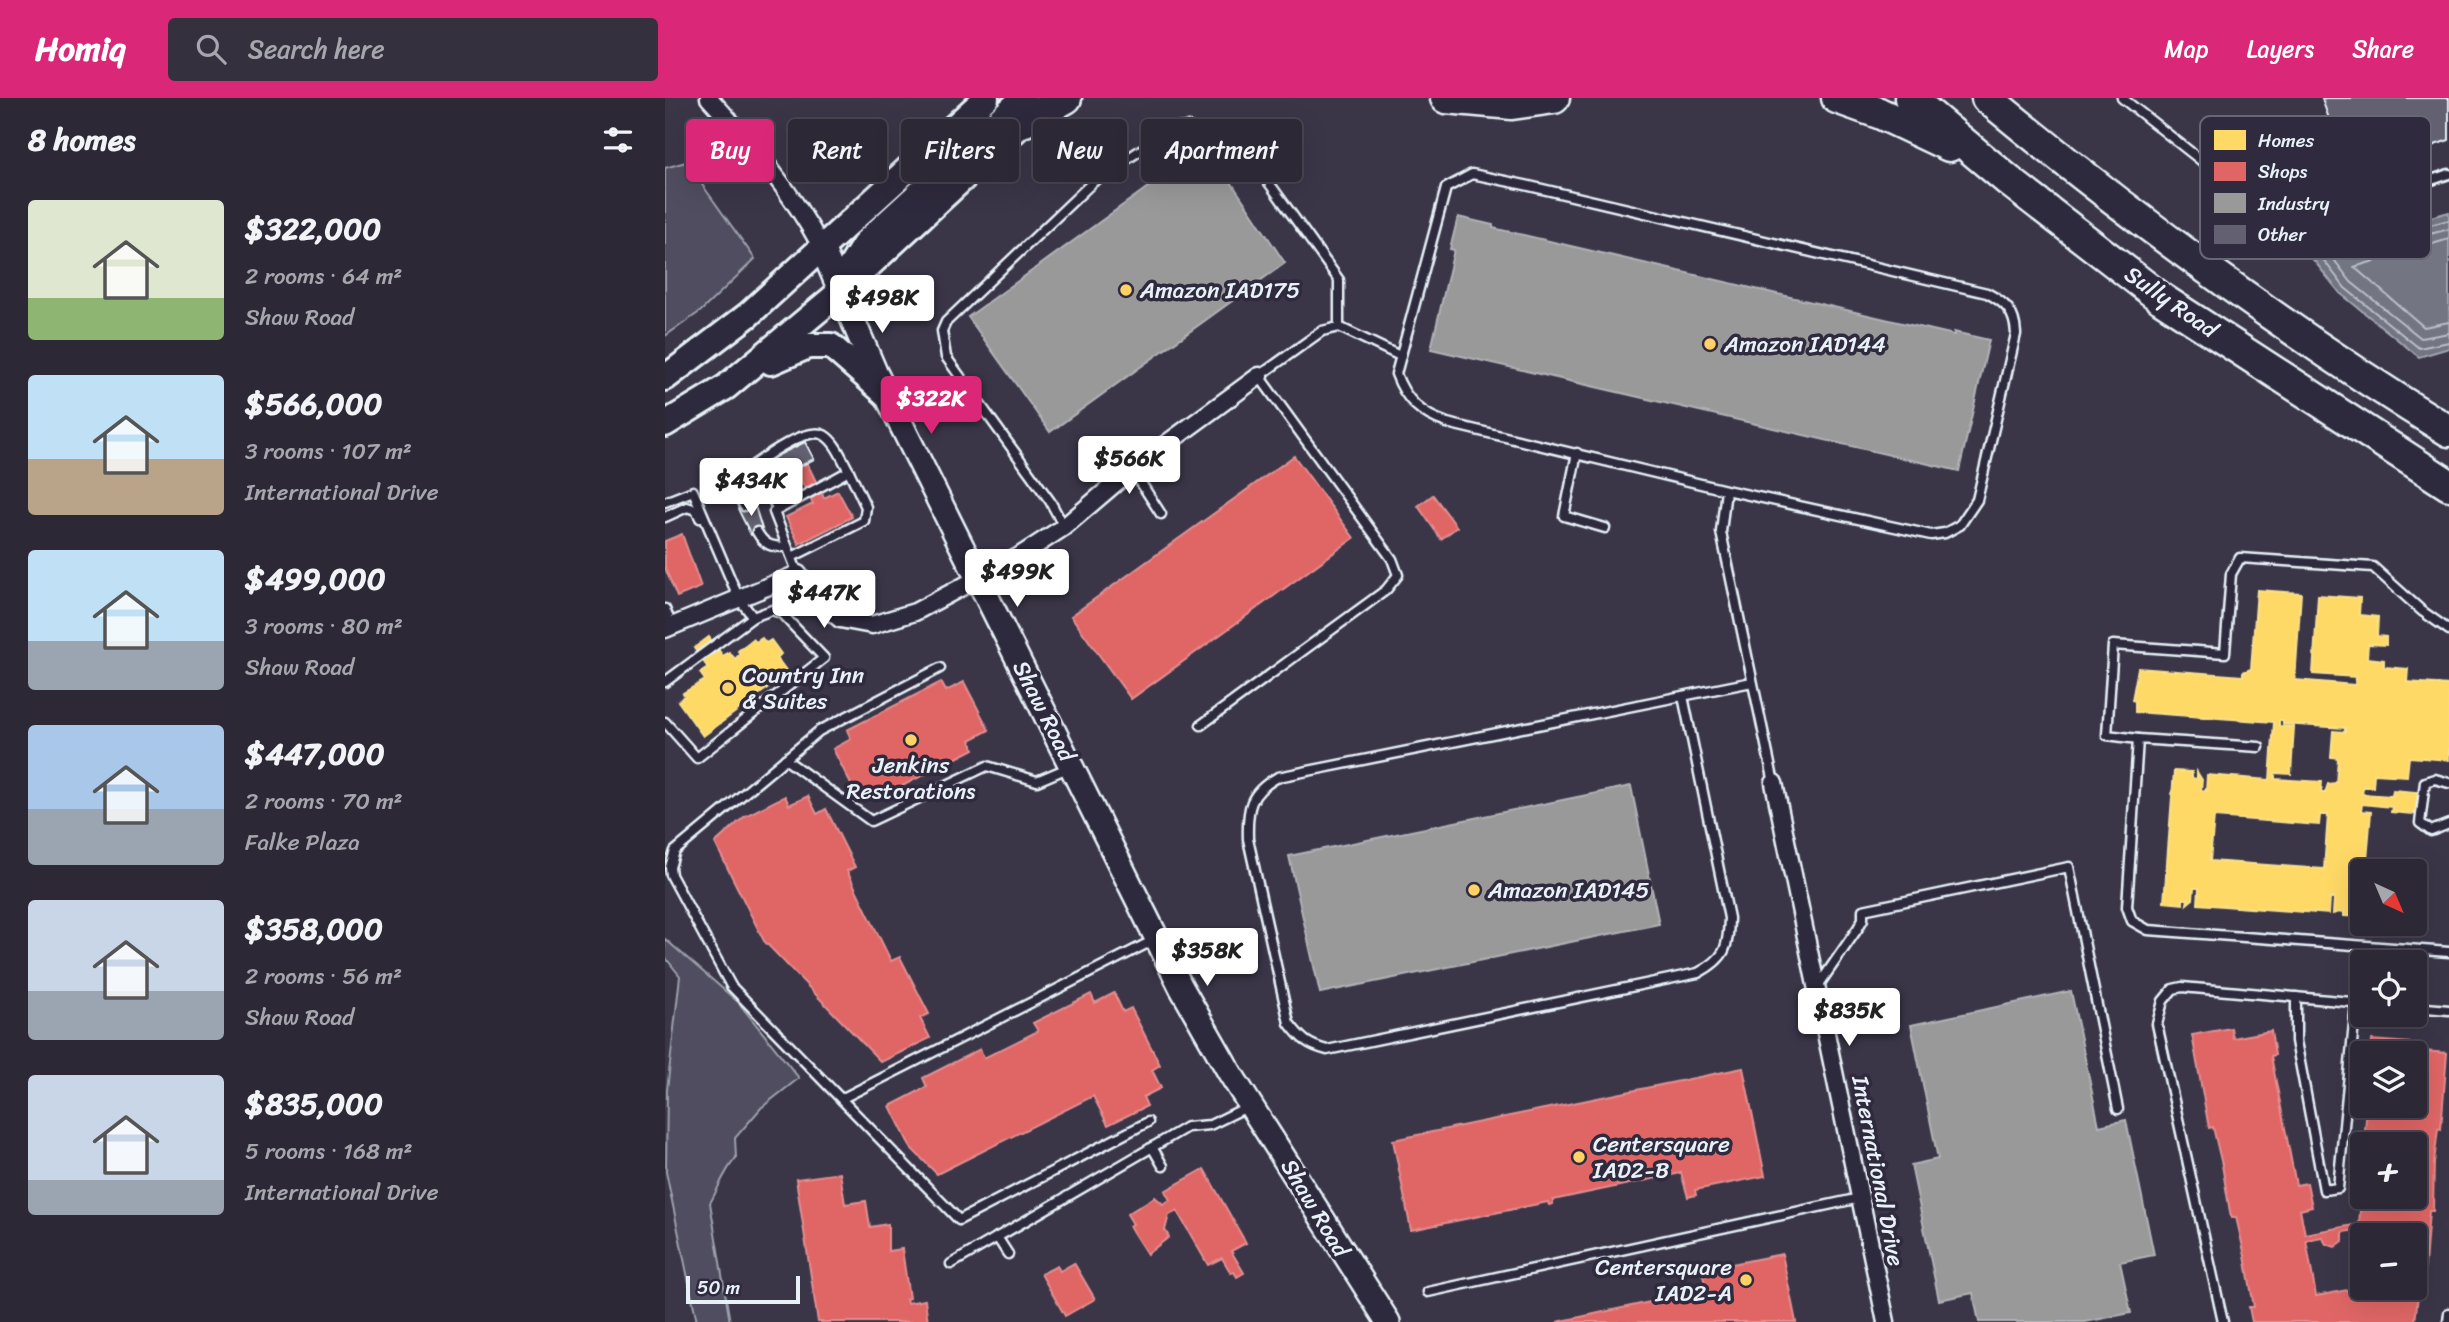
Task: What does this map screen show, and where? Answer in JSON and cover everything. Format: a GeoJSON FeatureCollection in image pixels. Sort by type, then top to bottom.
{"type":"FeatureCollection","features":[{"type":"Feature","properties":{"kind":"highway"},"geometry":{"type":"LineString","coordinates":[[1024,110],[1066,98]]}},
{"type":"Feature","properties":{"kind":"highway"},"geometry":{"type":"LineString","coordinates":[[1446,98],[1512,104],[1554,98]]}},
{"type":"Feature","properties":{"kind":"highway"},"geometry":{"type":"LineString","coordinates":[[1837,98],[1923,133],[2009,181]]}},
{"type":"Feature","properties":{"kind":"highway","name":"Sully Road"},"geometry":{"type":"LineString","coordinates":[[1910,98],[2009,181],[2162,299],[2449,485]]}},
{"type":"Feature","properties":{"kind":"highway","name":"Sully Road"},"geometry":{"type":"LineString","coordinates":[[1987,98],[2190,258],[2294,330],[2449,431]]}},
{"type":"Feature","properties":{"kind":"highway"},"geometry":{"type":"LineString","coordinates":[[1995,98],[2015,121]]}},
{"type":"Feature","properties":{"kind":"main road"},"geometry":{"type":"LineString","coordinates":[[665,378],[719,340],[986,98]]}},
{"type":"Feature","properties":{"kind":"main road"},"geometry":{"type":"LineString","coordinates":[[665,424],[739,376],[840,292],[1024,110],[1050,98]]}},
{"type":"Feature","properties":{"kind":"main road","name":"Shaw Road"},"geometry":{"type":"LineString","coordinates":[[822,248],[887,395],[1181,987],[1250,1105],[1388,1322]]}},
{"type":"Feature","properties":{"kind":"main road"},"geometry":{"type":"LineString","coordinates":[[739,376],[800,348],[827,345],[842,353],[887,395]]}},
{"type":"Feature","properties":{"kind":"street","name":"Shaw Road"},"geometry":{"type":"LineString","coordinates":[[709,98],[767,160],[799,206],[822,248]]}},
{"type":"Feature","properties":{"kind":"street"},"geometry":{"type":"LineString","coordinates":[[669,628],[798,574],[828,610],[840,619],[872,625],[915,612],[1064,527],[1132,469],[1259,376]]}},
{"type":"Feature","properties":{"kind":"street","name":"International Drive"},"geometry":{"type":"LineString","coordinates":[[1774,783],[1886,1322]]}},
{"type":"Feature","properties":{"kind":"lane"},"geometry":{"type":"LineString","coordinates":[[2122,98],[2200,160]]}},
{"type":"Feature","properties":{"kind":"lane"},"geometry":{"type":"LineString","coordinates":[[1064,527],[1050,501],[946,357],[942,331],[955,309],[1093,182],[1172,129],[1188,127],[1241,144],[1339,280],[1339,327]]}},
{"type":"Feature","properties":{"kind":"lane"},"geometry":{"type":"LineString","coordinates":[[1472,174],[1987,293],[2005,302],[2015,323],[2016,334],[1977,500],[1960,525],[1945,533],[1931,535],[1726,490],[1426,416],[1403,392],[1396,374],[1401,356],[1441,199],[1446,188],[1472,174]]}},
{"type":"Feature","properties":{"kind":"lane"},"geometry":{"type":"LineString","coordinates":[[2431,180],[2449,174]]}},
{"type":"Feature","properties":{"kind":"lane"},"geometry":{"type":"LineString","coordinates":[[1201,725],[1386,590],[1398,575],[1392,559],[1259,376],[1322,331],[1339,327],[1401,356]]}},
{"type":"Feature","properties":{"kind":"lane"},"geometry":{"type":"LineString","coordinates":[[744,506],[734,482],[755,464],[811,432],[824,435],[832,441],[866,507],[864,521],[792,557]]}},
{"type":"Feature","properties":{"kind":"lane"},"geometry":{"type":"LineString","coordinates":[[1577,453],[1564,516],[1605,528]]}},
{"type":"Feature","properties":{"kind":"lane"},"geometry":{"type":"LineString","coordinates":[[755,464],[777,508]]}},
{"type":"Feature","properties":{"kind":"lane"},"geometry":{"type":"LineString","coordinates":[[1132,469],[1161,514]]}},
{"type":"Feature","properties":{"kind":"lane"},"geometry":{"type":"LineString","coordinates":[[798,574],[773,512],[849,471]]}},
{"type":"Feature","properties":{"kind":"lane"},"geometry":{"type":"LineString","coordinates":[[1726,490],[1721,531],[1774,783]]}},
{"type":"Feature","properties":{"kind":"lane"},"geometry":{"type":"LineString","coordinates":[[665,502],[693,491],[740,599],[753,617]]}},
{"type":"Feature","properties":{"kind":"lane"},"geometry":{"type":"LineString","coordinates":[[665,517],[687,507],[696,510],[723,561]]}},
{"type":"Feature","properties":{"kind":"lane"},"geometry":{"type":"LineString","coordinates":[[757,532],[762,542],[771,547],[787,547]]}},
{"type":"Feature","properties":{"kind":"lane"},"geometry":{"type":"LineString","coordinates":[[2259,747],[2107,735],[2113,645],[2225,653],[2231,574],[2240,558],[2373,567],[2414,605],[2449,630]]}},
{"type":"Feature","properties":{"kind":"lane"},"geometry":{"type":"LineString","coordinates":[[665,609],[669,628]]}},
{"type":"Feature","properties":{"kind":"lane"},"geometry":{"type":"LineString","coordinates":[[665,682],[753,617],[772,610],[781,613],[824,658],[697,758],[665,722]]}},
{"type":"Feature","properties":{"kind":"lane"},"geometry":{"type":"LineString","coordinates":[[940,668],[819,731],[675,852],[670,867],[671,875],[731,986],[959,1220],[1148,1122]]}},
{"type":"Feature","properties":{"kind":"lane"},"geometry":{"type":"LineString","coordinates":[[1683,696],[1728,918],[1728,941],[1718,962],[1698,973],[1327,1049],[1309,1046],[1300,1038],[1289,1023],[1248,839],[1248,817],[1254,794],[1278,777],[1752,682]]}},
{"type":"Feature","properties":{"kind":"lane"},"geometry":{"type":"LineString","coordinates":[[2138,739],[2127,907],[2131,921],[2141,929],[2449,952]]}},
{"type":"Feature","properties":{"kind":"lane"},"geometry":{"type":"LineString","coordinates":[[785,759],[871,821],[987,766],[1037,781],[1072,766]]}},
{"type":"Feature","properties":{"kind":"lane"},"geometry":{"type":"LineString","coordinates":[[2448,827],[2436,831],[2420,824],[2425,782],[2435,779],[2449,783]]}},
{"type":"Feature","properties":{"kind":"lane"},"geometry":{"type":"LineString","coordinates":[[1818,986],[1858,928],[1863,919],[1863,911],[2069,867],[2118,1109]]}},
{"type":"Feature","properties":{"kind":"lane"},"geometry":{"type":"LineString","coordinates":[[843,1098],[1157,938]]}},
{"type":"Feature","properties":{"kind":"lane"},"geometry":{"type":"LineString","coordinates":[[2223,1322],[2157,1017],[2163,1002],[2173,989],[2182,987],[2350,1001]]}},
{"type":"Feature","properties":{"kind":"lane"},"geometry":{"type":"LineString","coordinates":[[2296,997],[2296,1041],[2324,1189],[2338,1188],[2356,1027]]}},
{"type":"Feature","properties":{"kind":"lane"},"geometry":{"type":"LineString","coordinates":[[2427,1008],[2449,1010]]}},
{"type":"Feature","properties":{"kind":"lane"},"geometry":{"type":"LineString","coordinates":[[951,1264],[1187,1127],[1210,1125],[1250,1105]]}},
{"type":"Feature","properties":{"kind":"lane"},"geometry":{"type":"LineString","coordinates":[[1153,1147],[1163,1166]]}},
{"type":"Feature","properties":{"kind":"lane"},"geometry":{"type":"LineString","coordinates":[[1427,1292],[1860,1198]]}},
{"type":"Feature","properties":{"kind":"lane"},"geometry":{"type":"LineString","coordinates":[[997,1237],[1008,1254]]}},
{"type":"Feature","properties":{"kind":"lane"},"geometry":{"type":"LineString","coordinates":[[2448,1322],[2449,1313]]}},
{"type":"Feature","properties":{"kind":"shaded area"},"geometry":{"type":"Polygon","coordinates":[[[686,162],[686,182],[700,182],[755,259],[701,311],[665,336],[665,168],[686,162]]]}},
{"type":"Feature","properties":{"kind":"shaded area"},"geometry":{"type":"Polygon","coordinates":[[[665,939],[738,1002],[799,1078],[761,1108],[735,1138],[736,1158],[710,1203],[730,1322],[697,1322],[666,1172],[667,1090],[680,976],[665,957],[665,939]]]}},
{"type":"Feature","properties":{"kind":"water"},"geometry":{"type":"Polygon","coordinates":[[[2449,212],[2449,348],[2419,357],[2340,293],[2313,259],[2431,259],[2431,217],[2449,212]]]}},
{"type":"Feature","properties":{"kind":"building: Homes"},"geometry":{"type":"Polygon","coordinates":[[[2257,590],[2301,593],[2295,680],[2355,685],[2356,677],[2313,674],[2318,595],[2360,598],[2359,615],[2378,617],[2377,636],[2386,637],[2386,645],[2368,644],[2367,658],[2384,660],[2384,667],[2408,669],[2407,682],[2449,685],[2449,760],[2409,757],[2407,776],[2374,774],[2373,787],[2363,787],[2362,794],[2392,796],[2393,790],[2426,793],[2424,815],[2391,812],[2392,807],[2362,804],[2361,811],[2371,812],[2367,859],[2350,859],[2350,916],[2344,916],[2344,911],[2333,914],[2334,898],[2330,898],[2329,914],[2198,904],[2199,888],[2194,888],[2193,899],[2187,904],[2188,899],[2183,899],[2183,904],[2164,902],[2174,771],[2192,772],[2192,778],[2197,779],[2197,772],[2202,780],[2201,790],[2206,791],[2207,775],[2270,780],[2274,722],[2135,712],[2135,701],[2132,700],[2138,668],[2243,676],[2243,672],[2251,669],[2257,590]],[[2279,720],[2279,726],[2294,727],[2291,774],[2275,773],[2275,779],[2322,782],[2321,793],[2325,793],[2328,784],[2336,783],[2338,758],[2331,757],[2333,731],[2345,732],[2345,728],[2283,724],[2283,720],[2279,720]],[[2320,815],[2319,825],[2214,817],[2210,861],[2324,869],[2328,815],[2320,815]]]}},
{"type":"Feature","properties":{"kind":"building: Homes","name":"Country Inn & Suites"},"geometry":{"type":"Polygon","coordinates":[[[709,637],[723,656],[729,652],[735,659],[740,654],[738,651],[753,639],[756,642],[762,638],[766,643],[771,640],[781,654],[777,658],[788,673],[703,736],[678,701],[685,696],[683,693],[705,680],[700,673],[708,668],[694,648],[709,637]]]}},
{"type":"Feature","properties":{"kind":"building: Shops"},"geometry":{"type":"Polygon","coordinates":[[[1294,456],[1354,538],[1131,699],[1071,616],[1294,456]]]}},
{"type":"Feature","properties":{"kind":"building: Shops"},"geometry":{"type":"Polygon","coordinates":[[[807,463],[824,498],[838,491],[852,517],[799,544],[786,517],[813,504],[795,469],[807,463]]]}},
{"type":"Feature","properties":{"kind":"building: Shops"},"geometry":{"type":"Polygon","coordinates":[[[1433,495],[1457,527],[1441,539],[1418,506],[1433,495]]]}},
{"type":"Feature","properties":{"kind":"building: Shops"},"geometry":{"type":"Polygon","coordinates":[[[682,534],[701,587],[677,597],[665,568],[665,541],[682,534]]]}},
{"type":"Feature","properties":{"kind":"building: Shops","name":"Jenkins Restorations"},"geometry":{"type":"Polygon","coordinates":[[[941,682],[946,691],[964,682],[989,730],[970,740],[974,749],[881,797],[876,788],[858,798],[833,749],[851,739],[847,730],[941,682]]]}},
{"type":"Feature","properties":{"kind":"building: Shops"},"geometry":{"type":"Polygon","coordinates":[[[785,796],[789,805],[808,796],[817,814],[826,809],[855,867],[847,871],[891,961],[900,957],[929,1014],[920,1018],[930,1038],[881,1062],[764,941],[715,843],[745,816],[785,796]]]}},
{"type":"Feature","properties":{"kind":"building: Shops"},"geometry":{"type":"Polygon","coordinates":[[[1114,993],[1123,1012],[1131,1008],[1160,1065],[1152,1070],[1161,1088],[1143,1097],[1147,1106],[1108,1125],[1093,1096],[937,1174],[911,1148],[890,1106],[927,1087],[923,1078],[980,1049],[984,1058],[1038,1031],[1033,1023],[1091,994],[1095,1003],[1114,993]]]}},
{"type":"Feature","properties":{"kind":"building: Shops"},"geometry":{"type":"Polygon","coordinates":[[[2231,1028],[2233,1038],[2271,1031],[2275,1055],[2271,1056],[2296,1185],[2307,1183],[2312,1207],[2300,1210],[2305,1234],[2350,1226],[2350,1231],[2343,1232],[2343,1241],[2335,1247],[2326,1244],[2322,1237],[2306,1240],[2316,1296],[2350,1290],[2350,1300],[2418,1300],[2415,1322],[2252,1322],[2249,1307],[2254,1307],[2245,1256],[2236,1217],[2231,1218],[2213,1127],[2209,1128],[2192,1035],[2231,1028]]]}},
{"type":"Feature","properties":{"kind":"building: Shops"},"geometry":{"type":"Polygon","coordinates":[[[2427,1051],[2447,1053],[2441,1129],[2438,1128],[2434,1163],[2433,1211],[2429,1211],[2427,1238],[2427,1223],[2359,1223],[2360,1209],[2427,1209],[2427,1132],[2365,1132],[2366,1118],[2427,1118],[2427,1051]]]}},
{"type":"Feature","properties":{"kind":"building: Shops","name":"Centersquare IAD2-B"},"geometry":{"type":"Polygon","coordinates":[[[1743,1068],[1765,1176],[1695,1190],[1696,1195],[1688,1197],[1681,1173],[1553,1200],[1553,1204],[1549,1205],[1548,1202],[1411,1230],[1393,1140],[1743,1068]]]}},
{"type":"Feature","properties":{"kind":"building: Shops"},"geometry":{"type":"Polygon","coordinates":[[[1204,1169],[1246,1243],[1231,1251],[1244,1273],[1237,1277],[1234,1272],[1231,1273],[1222,1258],[1208,1265],[1177,1211],[1169,1215],[1165,1230],[1169,1237],[1147,1254],[1129,1226],[1133,1224],[1127,1214],[1155,1197],[1163,1204],[1170,1200],[1165,1191],[1204,1169]]]}},
{"type":"Feature","properties":{"kind":"building: Shops"},"geometry":{"type":"Polygon","coordinates":[[[840,1173],[845,1204],[866,1201],[870,1227],[888,1224],[888,1251],[902,1249],[909,1298],[906,1299],[907,1303],[925,1300],[928,1322],[818,1322],[796,1179],[840,1173]]]}},
{"type":"Feature","properties":{"kind":"building: Shops","name":"Centersquare IAD2-A"},"geometry":{"type":"Polygon","coordinates":[[[1782,1254],[1796,1322],[1557,1322],[1706,1290],[1702,1270],[1782,1254]]]}},
{"type":"Feature","properties":{"kind":"building: Shops"},"geometry":{"type":"Polygon","coordinates":[[[1074,1263],[1095,1299],[1065,1316],[1041,1274],[1057,1266],[1060,1271],[1074,1263]]]}},
{"type":"Feature","properties":{"kind":"building: Industry","name":"Amazon IAD175"},"geometry":{"type":"Polygon","coordinates":[[[1155,182],[1231,182],[1285,263],[1050,432],[968,317],[1155,182]]]}},
{"type":"Feature","properties":{"kind":"building: Industry","name":"Amazon IAD144"},"geometry":{"type":"Polygon","coordinates":[[[1458,217],[1493,225],[1493,228],[1954,335],[1954,332],[1989,340],[1959,471],[1431,349],[1454,250],[1450,249],[1458,217]]]}},
{"type":"Feature","properties":{"kind":"building: Industry","name":"Amazon IAD145"},"geometry":{"type":"Polygon","coordinates":[[[1631,786],[1659,924],[1320,993],[1289,856],[1631,786]]]}},
{"type":"Feature","properties":{"kind":"building: Industry"},"geometry":{"type":"Polygon","coordinates":[[[2071,991],[2099,1126],[2126,1120],[2154,1255],[2120,1262],[2131,1313],[2085,1322],[1979,1322],[1973,1293],[1939,1300],[1911,1165],[1938,1159],[1911,1025],[2071,991]]]}},
{"type":"Feature","properties":{"kind":"building: Other"},"geometry":{"type":"Polygon","coordinates":[[[2449,98],[2449,140],[2431,146],[2431,116],[2328,116],[2322,99],[2449,98]]]}},
{"type":"Feature","properties":{"kind":"building: Other"},"geometry":{"type":"Polygon","coordinates":[[[805,442],[814,459],[781,476],[772,458],[805,442]]]}},
{"type":"Feature","properties":{"kind":"building: Other"},"geometry":{"type":"Polygon","coordinates":[[[754,503],[762,529],[751,535],[738,509],[754,503]]]}},
{"type":"Feature","properties":{"kind":"place","name":"Amazon IAD175"},"geometry":{"type":"Point","coordinates":[1126,290]}},
{"type":"Feature","properties":{"kind":"place","name":"Amazon IAD144"},"geometry":{"type":"Point","coordinates":[1710,344]}},
{"type":"Feature","properties":{"kind":"place","name":"Country Inn & Suites"},"geometry":{"type":"Point","coordinates":[728,688]}},
{"type":"Feature","properties":{"kind":"place","name":"Jenkins Restorations"},"geometry":{"type":"Point","coordinates":[911,740]}},
{"type":"Feature","properties":{"kind":"place","name":"Amazon IAD145"},"geometry":{"type":"Point","coordinates":[1474,890]}},
{"type":"Feature","properties":{"kind":"place","name":"Centersquare IAD2-B"},"geometry":{"type":"Point","coordinates":[1579,1157]}},
{"type":"Feature","properties":{"kind":"place","name":"Centersquare IAD2-A"},"geometry":{"type":"Point","coordinates":[1746,1280]}}]}
